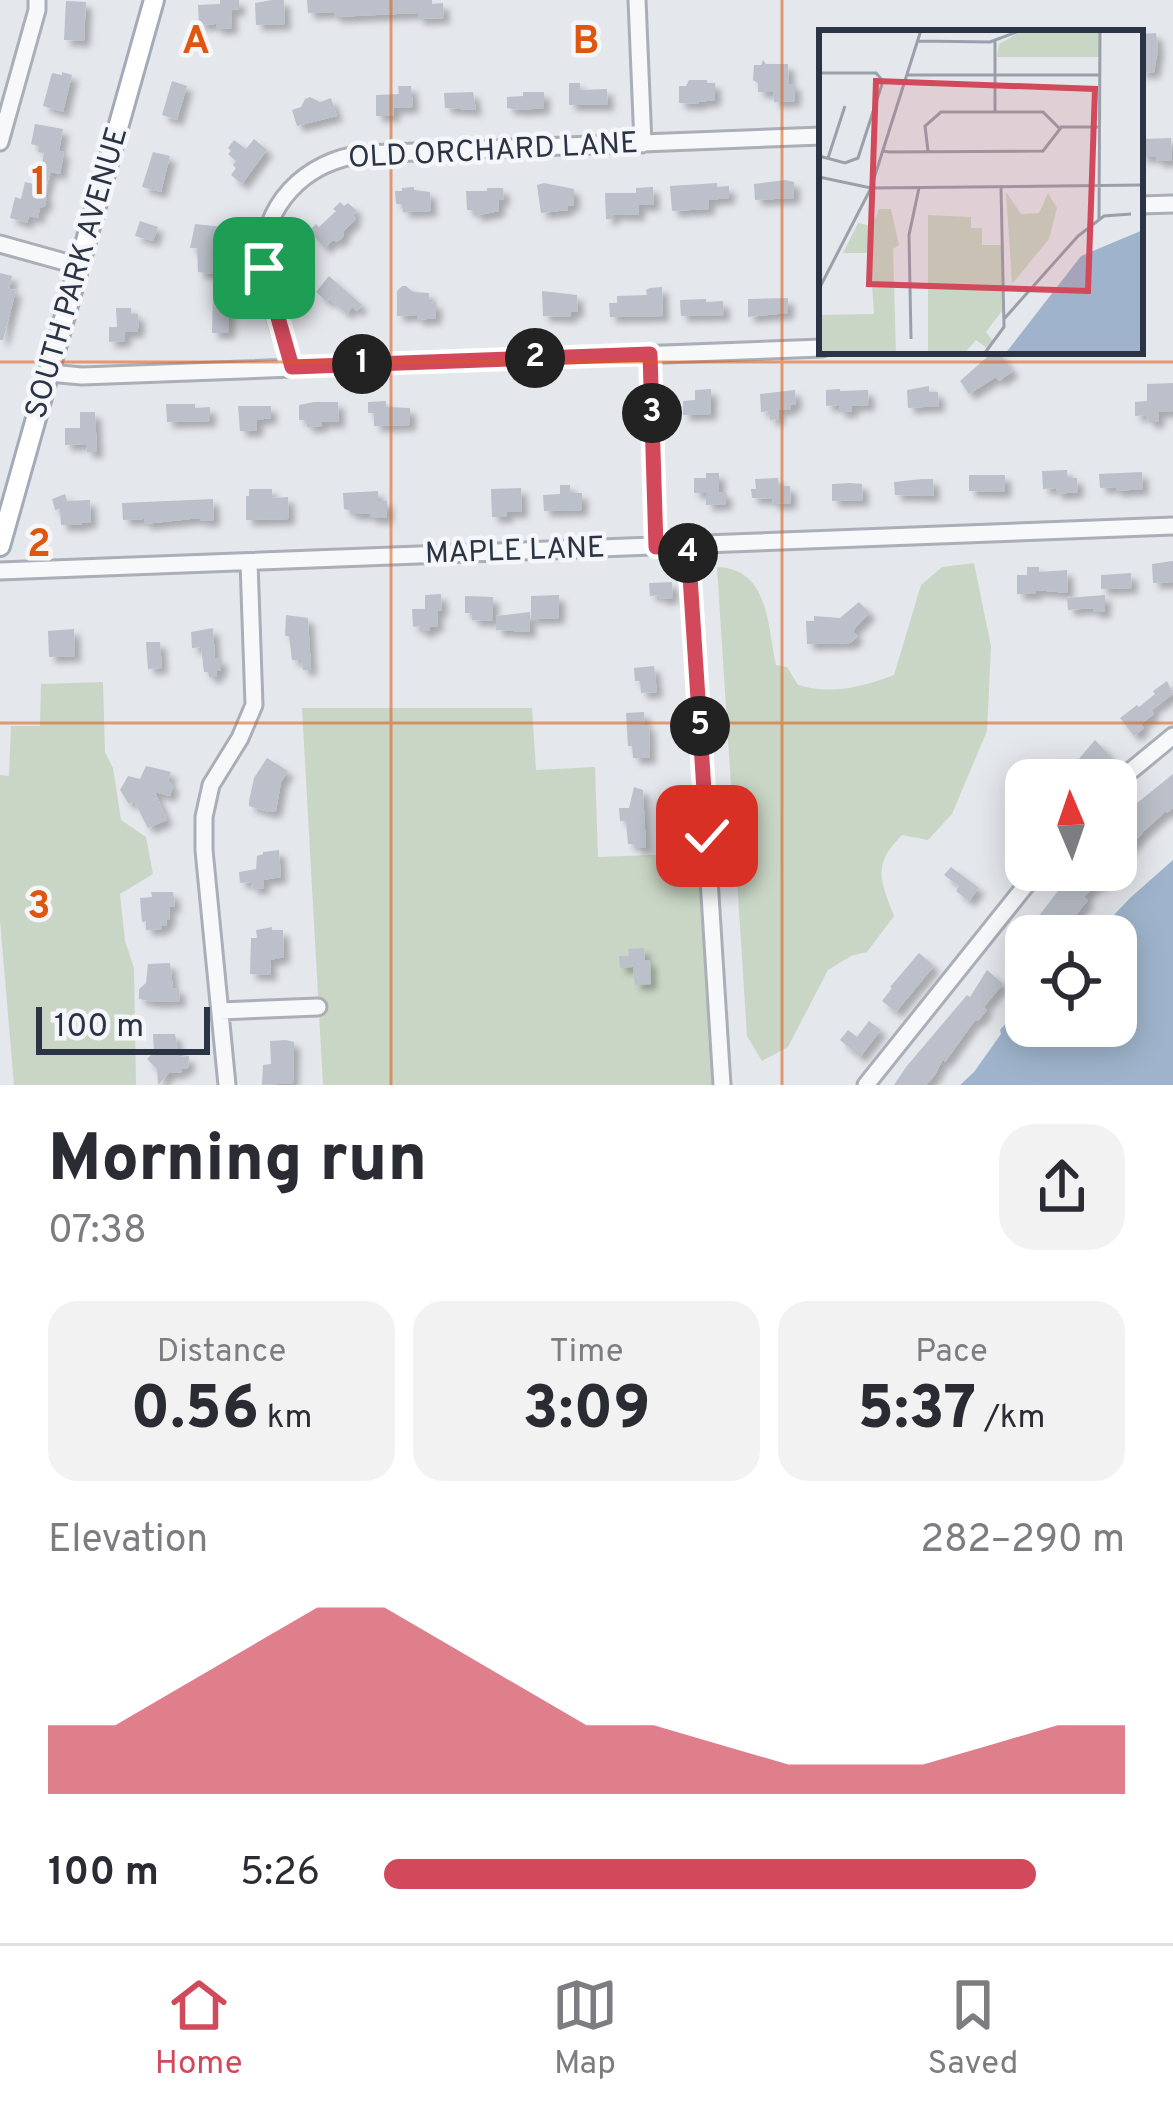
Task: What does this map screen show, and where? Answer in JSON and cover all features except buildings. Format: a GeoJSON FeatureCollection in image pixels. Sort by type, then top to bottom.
{"type":"FeatureCollection","features":[{"type":"Feature","properties":{"kind":"main road","name":"SOUTH PARK AVENUE"},"geometry":{"type":"LineString","coordinates":[[0,546],[154,0]]}},
{"type":"Feature","properties":{"kind":"street"},"geometry":{"type":"LineString","coordinates":[[0,142],[37,0]]}},
{"type":"Feature","properties":{"kind":"street"},"geometry":{"type":"LineString","coordinates":[[637,0],[643,144]]}},
{"type":"Feature","properties":{"kind":"street","name":"OLD ORCHARD LANE"},"geometry":{"type":"LineString","coordinates":[[292,367],[266,278],[265,243],[281,200],[310,171],[364,154],[819,136]]}},
{"type":"Feature","properties":{"kind":"street"},"geometry":{"type":"LineString","coordinates":[[1143,205],[1173,204]]}},
{"type":"Feature","properties":{"kind":"street"},"geometry":{"type":"LineString","coordinates":[[0,244],[79,266]]}},
{"type":"Feature","properties":{"kind":"street"},"geometry":{"type":"LineString","coordinates":[[49,373],[82,376],[819,349]]}},
{"type":"Feature","properties":{"kind":"street"},"geometry":{"type":"LineString","coordinates":[[650,354],[656,547]]}},
{"type":"Feature","properties":{"kind":"street","name":"MAPLE LANE"},"geometry":{"type":"LineString","coordinates":[[0,571],[1173,526]]}},
{"type":"Feature","properties":{"kind":"street"},"geometry":{"type":"LineString","coordinates":[[688,546],[722,1085]]}},
{"type":"Feature","properties":{"kind":"street"},"geometry":{"type":"LineString","coordinates":[[227,1085],[204,817],[211,785],[254,705],[249,562]]}},
{"type":"Feature","properties":{"kind":"street"},"geometry":{"type":"LineString","coordinates":[[1137,766],[1173,736]]}},
{"type":"Feature","properties":{"kind":"street"},"geometry":{"type":"LineString","coordinates":[[866,1085],[1021,891]]}},
{"type":"Feature","properties":{"kind":"street"},"geometry":{"type":"LineString","coordinates":[[220,1011],[318,1006]]}},
{"type":"Feature","properties":{"kind":"green space"},"geometry":{"type":"Polygon","coordinates":[[[974,563],[991,646],[987,731],[952,814],[928,840],[902,835],[892,846],[882,873],[894,916],[867,952],[828,970],[788,1047],[762,1061],[747,1036],[717,567],[734,570],[757,589],[776,665],[787,667],[798,685],[835,689],[894,675],[921,585],[942,567],[974,563]]]}},
{"type":"Feature","properties":{"kind":"green space"},"geometry":{"type":"Polygon","coordinates":[[[103,682],[105,752],[113,768],[121,820],[146,837],[153,874],[120,894],[125,941],[134,968],[136,1085],[14,1085],[0,920],[0,775],[9,776],[11,726],[40,726],[41,684],[103,682]]]}},
{"type":"Feature","properties":{"kind":"green space"},"geometry":{"type":"Polygon","coordinates":[[[302,708],[532,708],[536,770],[595,767],[598,857],[702,853],[714,1085],[323,1085],[302,708]]]}},
{"type":"Feature","properties":{"kind":"water"},"geometry":{"type":"Polygon","coordinates":[[[1173,860],[1173,1085],[960,1085],[1005,1024],[1005,1047],[1137,1047],[1137,915],[1114,915],[1173,860]]]}},
{"type":"Feature","properties":{"kind":"route"},"geometry":{"type":"LineString","coordinates":[[264,268],[292,367],[650,354],[656,547],[688,546],[707,836]]}}]}
